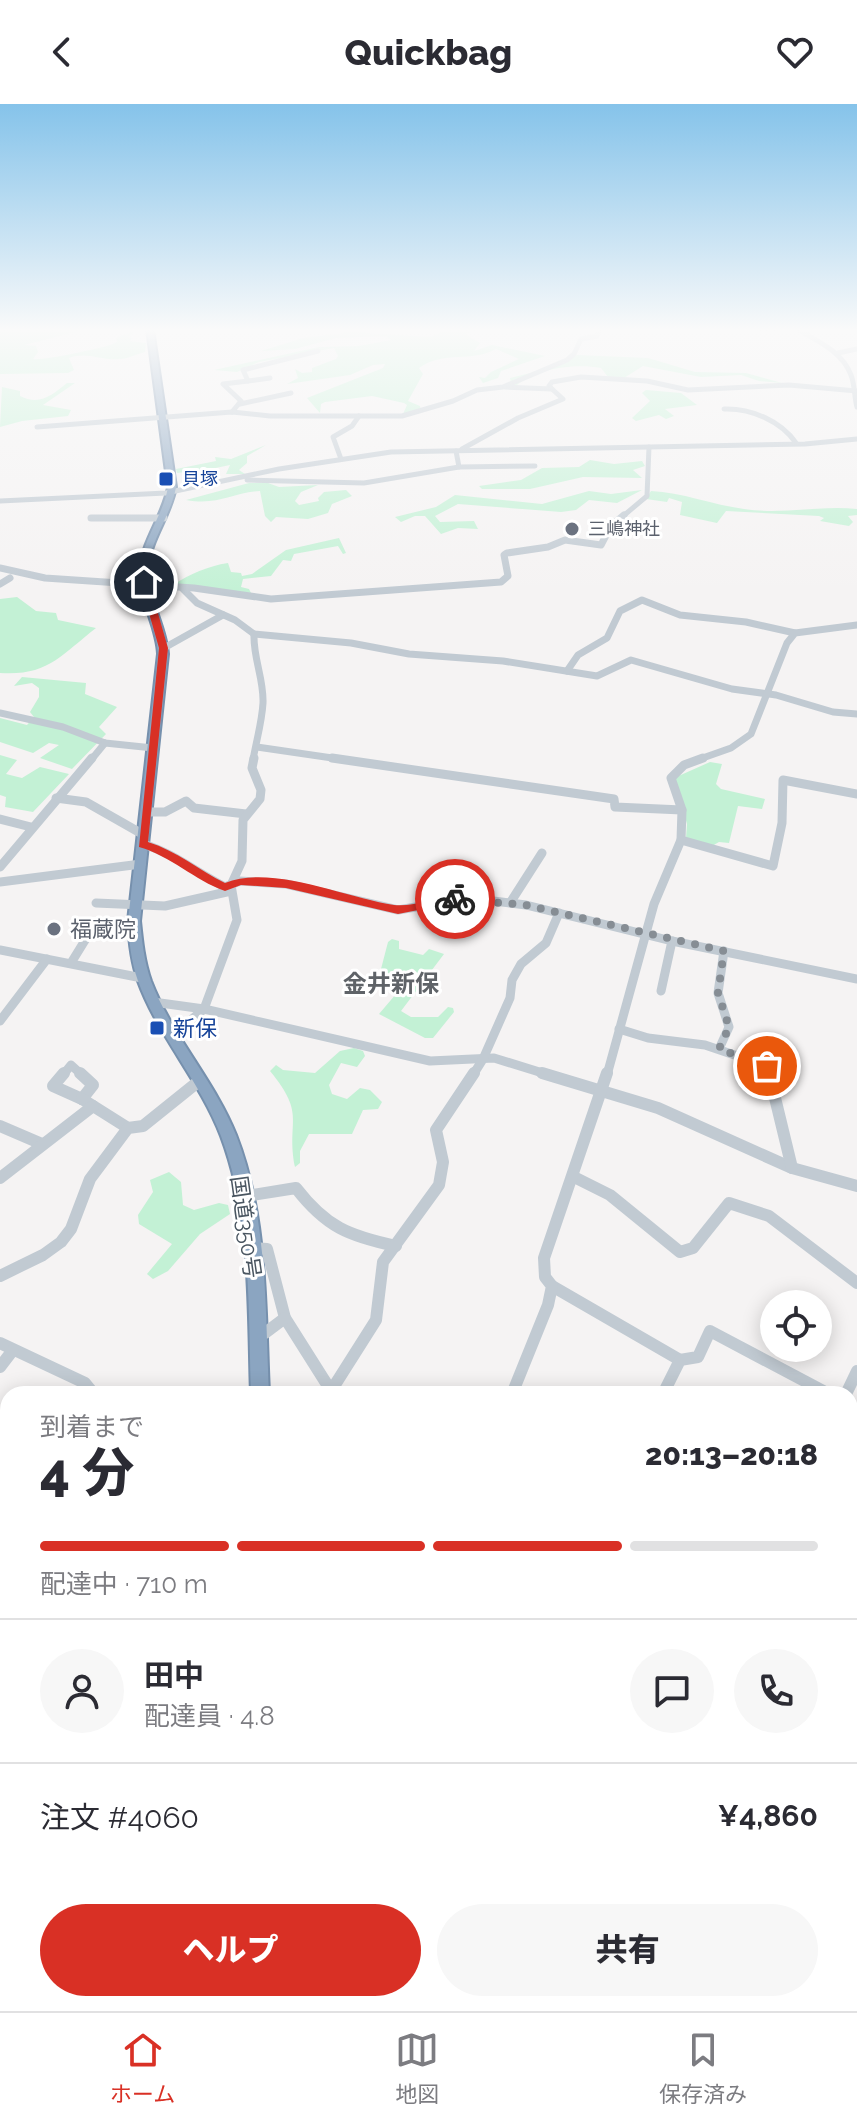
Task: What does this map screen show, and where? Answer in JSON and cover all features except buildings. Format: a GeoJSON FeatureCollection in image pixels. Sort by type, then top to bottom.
{"type":"FeatureCollection","features":[{"type":"Feature","properties":{"kind":"highway","name":"国道350号"},"geometry":{"type":"LineString","coordinates":[[162,418],[172,492],[148,554],[145,585],[164,648],[134,927],[135,947],[142,978],[153,1002],[228,1135],[246,1196],[253,1248],[260,1386]]}},
{"type":"Feature","properties":{"kind":"street"},"geometry":{"type":"LineString","coordinates":[[37,427],[131,418]]}},
{"type":"Feature","properties":{"kind":"street"},"geometry":{"type":"LineString","coordinates":[[341,459],[333,437],[352,426],[358,418]]}},
{"type":"Feature","properties":{"kind":"street"},"geometry":{"type":"LineString","coordinates":[[457,451],[518,418]]}},
{"type":"Feature","properties":{"kind":"street"},"geometry":{"type":"LineString","coordinates":[[765,418],[792,436],[796,443]]}},
{"type":"Feature","properties":{"kind":"street"},"geometry":{"type":"LineString","coordinates":[[0,501],[172,492],[229,479],[391,452],[796,443],[857,439],[857,431]]}},
{"type":"Feature","properties":{"kind":"street"},"geometry":{"type":"LineString","coordinates":[[0,568],[45,578],[292,600],[465,582],[501,582],[508,576],[504,555],[507,553],[548,547],[565,540],[601,545],[611,526],[647,496],[649,447]]}},
{"type":"Feature","properties":{"kind":"street"},"geometry":{"type":"LineString","coordinates":[[457,451],[459,467]]}},
{"type":"Feature","properties":{"kind":"street"},"geometry":{"type":"LineString","coordinates":[[229,479],[364,483],[459,467],[535,466]]}},
{"type":"Feature","properties":{"kind":"street"},"geometry":{"type":"LineString","coordinates":[[91,518],[164,518]]}},
{"type":"Feature","properties":{"kind":"street"},"geometry":{"type":"LineString","coordinates":[[0,584],[10,578]]}},
{"type":"Feature","properties":{"kind":"street"},"geometry":{"type":"LineString","coordinates":[[183,589],[197,603],[254,634],[351,643],[409,654],[503,661],[603,676],[621,661],[631,660],[732,689],[766,694],[833,712],[857,714]]}},
{"type":"Feature","properties":{"kind":"street"},"geometry":{"type":"LineString","coordinates":[[567,671],[578,655],[607,638],[620,611],[642,600],[680,615],[746,622],[795,633],[857,625]]}},
{"type":"Feature","properties":{"kind":"street"},"geometry":{"type":"LineString","coordinates":[[164,648],[223,615]]}},
{"type":"Feature","properties":{"kind":"street"},"geometry":{"type":"LineString","coordinates":[[795,633],[787,643],[751,734],[745,741],[721,754],[676,767],[671,778],[682,810],[681,840],[654,904],[602,1091],[544,1258],[545,1277],[552,1286],[680,1360],[698,1357],[710,1331],[814,1386]]}},
{"type":"Feature","properties":{"kind":"street"},"geometry":{"type":"LineString","coordinates":[[172,1036],[204,1009],[237,920],[231,888],[242,861],[241,830],[246,814],[260,799],[261,790],[252,768],[263,703],[261,672],[253,653],[254,634]]}},
{"type":"Feature","properties":{"kind":"street"},"geometry":{"type":"LineString","coordinates":[[0,713],[63,727],[105,743],[153,748]]}},
{"type":"Feature","properties":{"kind":"street"},"geometry":{"type":"LineString","coordinates":[[0,867],[105,743]]}},
{"type":"Feature","properties":{"kind":"street"},"geometry":{"type":"LineString","coordinates":[[257,747],[614,799],[615,807],[682,810]]}},
{"type":"Feature","properties":{"kind":"street"},"geometry":{"type":"LineString","coordinates":[[681,840],[773,866],[782,823],[783,780],[857,794]]}},
{"type":"Feature","properties":{"kind":"street"},"geometry":{"type":"LineString","coordinates":[[56,798],[86,802],[196,873],[231,888]]}},
{"type":"Feature","properties":{"kind":"street"},"geometry":{"type":"LineString","coordinates":[[146,812],[165,812],[186,801],[194,808],[246,814]]}},
{"type":"Feature","properties":{"kind":"street"},"geometry":{"type":"LineString","coordinates":[[0,819],[31,827]]}},
{"type":"Feature","properties":{"kind":"street"},"geometry":{"type":"LineString","coordinates":[[510,903],[542,853]]}},
{"type":"Feature","properties":{"kind":"street"},"geometry":{"type":"LineString","coordinates":[[0,882],[141,864]]}},
{"type":"Feature","properties":{"kind":"street"},"geometry":{"type":"LineString","coordinates":[[96,903],[165,906],[231,888],[240,881],[286,884],[398,910],[469,898],[559,913],[672,941],[857,979]]}},
{"type":"Feature","properties":{"kind":"street"},"geometry":{"type":"LineString","coordinates":[[336,1386],[376,1320],[383,1262],[439,1185],[443,1162],[436,1130],[483,1059],[510,998],[512,980],[521,964],[546,943],[559,913]]}},
{"type":"Feature","properties":{"kind":"street"},"geometry":{"type":"LineString","coordinates":[[71,963],[88,933],[95,927],[134,927]]}},
{"type":"Feature","properties":{"kind":"street"},"geometry":{"type":"LineString","coordinates":[[661,991],[672,941]]}},
{"type":"Feature","properties":{"kind":"street"},"geometry":{"type":"LineString","coordinates":[[0,950],[142,978]]}},
{"type":"Feature","properties":{"kind":"street"},"geometry":{"type":"LineString","coordinates":[[719,1049],[729,1027],[718,993],[724,951]]}},
{"type":"Feature","properties":{"kind":"street"},"geometry":{"type":"LineString","coordinates":[[0,1021],[47,959]]}},
{"type":"Feature","properties":{"kind":"street"},"geometry":{"type":"LineString","coordinates":[[153,1002],[204,1009],[430,1061],[494,1058],[658,1108],[792,1168],[857,1186]]}},
{"type":"Feature","properties":{"kind":"street"},"geometry":{"type":"LineString","coordinates":[[619,1029],[648,1038],[719,1049],[767,1066],[792,1168]]}},
{"type":"Feature","properties":{"kind":"street"},"geometry":{"type":"LineString","coordinates":[[82,1099],[128,1128],[143,1126],[199,1081]]}},
{"type":"Feature","properties":{"kind":"street"},"geometry":{"type":"LineString","coordinates":[[0,1178],[93,1106]]}},
{"type":"Feature","properties":{"kind":"street"},"geometry":{"type":"LineString","coordinates":[[0,1126],[42,1144]]}},
{"type":"Feature","properties":{"kind":"street"},"geometry":{"type":"LineString","coordinates":[[0,1276],[43,1255],[61,1242],[71,1229],[90,1179],[128,1128]]}},
{"type":"Feature","properties":{"kind":"street"},"geometry":{"type":"LineString","coordinates":[[574,1177],[610,1195],[680,1252],[693,1248],[729,1203],[769,1216],[857,1283]]}},
{"type":"Feature","properties":{"kind":"street"},"geometry":{"type":"LineString","coordinates":[[246,1196],[296,1188],[320,1219],[337,1231],[396,1246]]}},
{"type":"Feature","properties":{"kind":"street"},"geometry":{"type":"LineString","coordinates":[[253,1248],[267,1249],[285,1318],[328,1386]]}},
{"type":"Feature","properties":{"kind":"street"},"geometry":{"type":"LineString","coordinates":[[515,1386],[548,1305],[552,1286]]}},
{"type":"Feature","properties":{"kind":"street"},"geometry":{"type":"LineString","coordinates":[[265,1333],[285,1318]]}},
{"type":"Feature","properties":{"kind":"street"},"geometry":{"type":"LineString","coordinates":[[0,1343],[87,1386]]}},
{"type":"Feature","properties":{"kind":"street"},"geometry":{"type":"LineString","coordinates":[[0,1367],[13,1350]]}},
{"type":"Feature","properties":{"kind":"street"},"geometry":{"type":"LineString","coordinates":[[667,1386],[680,1360]]}},
{"type":"Feature","properties":{"kind":"green space"},"geometry":{"type":"Polygon","coordinates":[[[0,418],[50,418],[22,421],[0,427],[0,418]]]}},
{"type":"Feature","properties":{"kind":"green space"},"geometry":{"type":"Polygon","coordinates":[[[266,445],[247,456],[247,463],[239,470],[245,474],[226,474],[230,465],[206,470],[210,477],[206,478],[196,471],[177,473],[176,469],[216,461],[215,457],[231,459],[266,445]]]}},
{"type":"Feature","properties":{"kind":"green space"},"geometry":{"type":"Polygon","coordinates":[[[590,460],[614,464],[642,461],[645,466],[633,470],[642,478],[583,477],[530,489],[482,489],[479,486],[521,480],[542,468],[579,467],[590,460]]]}},
{"type":"Feature","properties":{"kind":"green space"},"geometry":{"type":"Polygon","coordinates":[[[249,483],[268,483],[279,487],[318,485],[301,492],[295,501],[299,505],[319,501],[324,492],[346,490],[352,496],[332,504],[328,513],[308,519],[276,517],[271,522],[265,516],[260,491],[216,500],[186,500],[249,483]]]}},
{"type":"Feature","properties":{"kind":"green space"},"geometry":{"type":"Polygon","coordinates":[[[642,490],[617,503],[589,500],[576,510],[561,512],[458,504],[435,516],[440,522],[474,521],[478,529],[458,528],[441,534],[425,516],[415,516],[401,522],[395,517],[436,507],[455,495],[542,504],[589,491],[611,494],[642,490]]]}},
{"type":"Feature","properties":{"kind":"green space"},"geometry":{"type":"Polygon","coordinates":[[[651,491],[744,509],[843,508],[857,509],[857,515],[848,516],[853,522],[849,526],[820,521],[824,518],[819,516],[726,511],[717,523],[680,515],[682,502],[669,498],[667,502],[646,499],[651,491]]]}},
{"type":"Feature","properties":{"kind":"green space"},"geometry":{"type":"Polygon","coordinates":[[[339,538],[346,553],[343,554],[338,546],[294,554],[291,561],[283,560],[271,576],[243,579],[241,587],[249,589],[251,593],[173,585],[199,571],[228,563],[231,572],[241,573],[242,576],[252,574],[286,550],[339,538]]]}},
{"type":"Feature","properties":{"kind":"green space"},"geometry":{"type":"Polygon","coordinates":[[[17,597],[36,611],[56,613],[58,620],[96,628],[42,667],[0,673],[0,599],[17,597]]]}},
{"type":"Feature","properties":{"kind":"green space"},"geometry":{"type":"Polygon","coordinates":[[[22,677],[86,683],[85,694],[117,707],[99,727],[106,734],[72,769],[40,758],[59,745],[49,743],[33,753],[0,742],[0,718],[27,725],[34,717],[30,712],[39,697],[39,688],[32,683],[14,686],[22,677]]]}},
{"type":"Feature","properties":{"kind":"green space"},"geometry":{"type":"Polygon","coordinates":[[[0,755],[17,760],[6,774],[22,778],[40,767],[69,774],[33,812],[5,807],[6,797],[0,795],[0,755]]]}},
{"type":"Feature","properties":{"kind":"green space"},"geometry":{"type":"Polygon","coordinates":[[[710,762],[722,764],[716,784],[721,789],[765,799],[762,809],[738,806],[729,843],[719,842],[712,846],[686,838],[687,824],[674,778],[710,762]]]}},
{"type":"Feature","properties":{"kind":"green space"},"geometry":{"type":"Polygon","coordinates":[[[392,939],[399,941],[399,949],[423,955],[429,949],[444,954],[401,1011],[411,1017],[438,1017],[448,1007],[453,1008],[454,1012],[433,1038],[425,1038],[379,1014],[402,987],[404,978],[389,975],[381,969],[388,942],[392,939]]]}},
{"type":"Feature","properties":{"kind":"green space"},"geometry":{"type":"Polygon","coordinates":[[[354,1048],[363,1051],[365,1056],[357,1067],[341,1063],[329,1085],[332,1094],[347,1099],[360,1088],[370,1090],[382,1102],[378,1109],[363,1110],[352,1134],[309,1134],[300,1151],[300,1163],[295,1167],[292,1108],[270,1071],[276,1065],[283,1070],[315,1073],[340,1051],[354,1048]]]}},
{"type":"Feature","properties":{"kind":"green space"},"geometry":{"type":"Polygon","coordinates":[[[169,1172],[181,1182],[183,1205],[194,1210],[219,1203],[228,1205],[230,1214],[200,1234],[168,1271],[153,1279],[147,1274],[172,1244],[139,1224],[138,1215],[153,1192],[150,1180],[169,1172]]]}},
{"type":"Feature","properties":{"kind":"way so far"},"geometry":{"type":"LineString","coordinates":[[455,899],[526,905],[724,951],[718,993],[729,1027],[719,1049],[767,1066]]}},
{"type":"Feature","properties":{"kind":"place","name":"貝塚"},"geometry":{"type":"Point","coordinates":[166,479]}},
{"type":"Feature","properties":{"kind":"place","name":"三嶋神社"},"geometry":{"type":"Point","coordinates":[572,529]}},
{"type":"Feature","properties":{"kind":"place","name":"福蔵院"},"geometry":{"type":"Point","coordinates":[54,929]}},
{"type":"Feature","properties":{"kind":"place","name":"新保"},"geometry":{"type":"Point","coordinates":[157,1028]}},
{"type":"Feature","properties":{"kind":"district","name":"金井新保"},"geometry":{"type":"Point","coordinates":[391,984]}},
{"type":"Feature","properties":{"kind":"route"},"geometry":{"type":"LineString","coordinates":[[144,582],[164,648],[143,844],[166,851],[196,873],[225,887],[240,881],[286,884],[398,910],[455,899]]}}]}
